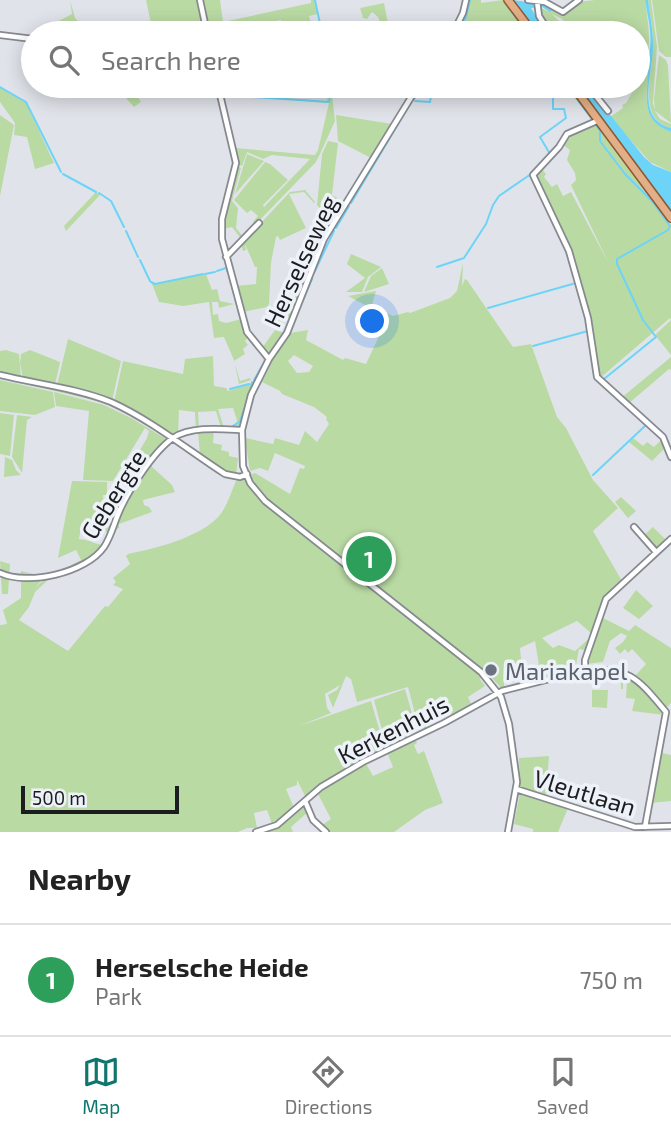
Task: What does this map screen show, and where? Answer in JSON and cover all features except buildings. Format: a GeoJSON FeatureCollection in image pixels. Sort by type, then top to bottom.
{"type":"FeatureCollection","features":[{"type":"Feature","properties":{"kind":"main road"},"geometry":{"type":"LineString","coordinates":[[508,0],[524,21]]}},
{"type":"Feature","properties":{"kind":"main road"},"geometry":{"type":"LineString","coordinates":[[581,98],[671,218]]}},
{"type":"Feature","properties":{"kind":"street"},"geometry":{"type":"LineString","coordinates":[[200,0],[204,21]]}},
{"type":"Feature","properties":{"kind":"street"},"geometry":{"type":"LineString","coordinates":[[459,21],[466,0]]}},
{"type":"Feature","properties":{"kind":"street"},"geometry":{"type":"LineString","coordinates":[[528,0],[537,4],[545,2],[563,12],[579,0]]}},
{"type":"Feature","properties":{"kind":"street"},"geometry":{"type":"LineString","coordinates":[[537,4],[542,21]]}},
{"type":"Feature","properties":{"kind":"street"},"geometry":{"type":"LineString","coordinates":[[0,35],[21,38]]}},
{"type":"Feature","properties":{"kind":"street"},"geometry":{"type":"LineString","coordinates":[[221,98],[236,163],[221,230],[247,332],[269,359]]}},
{"type":"Feature","properties":{"kind":"street","name":"Herselseweg"},"geometry":{"type":"LineString","coordinates":[[411,98],[324,239],[289,329],[269,359],[251,395],[242,430],[243,461],[253,486],[265,501],[481,672],[499,692]]}},
{"type":"Feature","properties":{"kind":"street"},"geometry":{"type":"LineString","coordinates":[[598,98],[608,111]]}},
{"type":"Feature","properties":{"kind":"street"},"geometry":{"type":"LineString","coordinates":[[596,120],[567,134],[559,147],[533,175],[569,251],[588,318],[597,377],[663,437],[671,457]]}},
{"type":"Feature","properties":{"kind":"street"},"geometry":{"type":"LineString","coordinates":[[226,257],[260,223]]}},
{"type":"Feature","properties":{"kind":"street"},"geometry":{"type":"LineString","coordinates":[[0,375],[94,396],[122,408],[225,474],[237,477],[247,474]]}},
{"type":"Feature","properties":{"kind":"street"},"geometry":{"type":"LineString","coordinates":[[172,439],[205,430],[242,430]]}},
{"type":"Feature","properties":{"kind":"street","name":"Gebergte"},"geometry":{"type":"LineString","coordinates":[[0,573],[12,577],[43,578],[58,575],[99,553],[131,488],[172,439]]}},
{"type":"Feature","properties":{"kind":"street"},"geometry":{"type":"LineString","coordinates":[[634,527],[656,552]]}},
{"type":"Feature","properties":{"kind":"street"},"geometry":{"type":"LineString","coordinates":[[585,670],[585,660],[606,599],[671,540]]}},
{"type":"Feature","properties":{"kind":"street","name":"Kerkenhuis"},"geometry":{"type":"LineString","coordinates":[[257,832],[277,825],[321,787],[363,762],[444,723],[499,692],[585,670],[608,668],[631,675],[640,681],[666,712],[645,827]]}},
{"type":"Feature","properties":{"kind":"street"},"geometry":{"type":"LineString","coordinates":[[499,692],[508,714],[516,765],[516,789],[508,832]]}},
{"type":"Feature","properties":{"kind":"street","name":"Vleutlaan"},"geometry":{"type":"LineString","coordinates":[[516,789],[635,827],[671,826]]}},
{"type":"Feature","properties":{"kind":"street"},"geometry":{"type":"LineString","coordinates":[[305,801],[313,820],[326,832]]}},
{"type":"Feature","properties":{"kind":"shaded area"},"geometry":{"type":"Polygon","coordinates":[[[285,98],[328,98],[324,101],[285,98]]]}},
{"type":"Feature","properties":{"kind":"green space"},"geometry":{"type":"Polygon","coordinates":[[[70,0],[78,21],[58,21],[72,14],[70,0]]]}},
{"type":"Feature","properties":{"kind":"green space"},"geometry":{"type":"Polygon","coordinates":[[[146,0],[198,0],[202,21],[150,21],[146,0]]]}},
{"type":"Feature","properties":{"kind":"green space"},"geometry":{"type":"Polygon","coordinates":[[[201,0],[220,0],[223,21],[205,21],[201,0]]]}},
{"type":"Feature","properties":{"kind":"green space"},"geometry":{"type":"Polygon","coordinates":[[[315,0],[318,14],[309,16],[310,21],[228,21],[315,0]]]}},
{"type":"Feature","properties":{"kind":"green space"},"geometry":{"type":"Polygon","coordinates":[[[468,0],[481,0],[481,3],[503,0],[520,21],[463,21],[468,0]]]}},
{"type":"Feature","properties":{"kind":"green space"},"geometry":{"type":"Polygon","coordinates":[[[645,0],[648,21],[564,21],[552,14],[559,21],[543,21],[541,18],[539,7],[550,12],[539,4],[543,3],[562,14],[578,2],[645,0]]]}},
{"type":"Feature","properties":{"kind":"green space"},"geometry":{"type":"Polygon","coordinates":[[[648,0],[651,0],[657,47],[653,103],[655,110],[659,55],[668,65],[671,123],[655,111],[660,119],[671,124],[671,128],[660,123],[653,115],[650,104],[652,28],[648,0]]]}},
{"type":"Feature","properties":{"kind":"green space"},"geometry":{"type":"Polygon","coordinates":[[[652,0],[671,0],[671,57],[666,57],[659,51],[652,0]]]}},
{"type":"Feature","properties":{"kind":"green space"},"geometry":{"type":"Polygon","coordinates":[[[384,3],[387,21],[380,21],[372,12],[367,19],[363,18],[360,8],[384,3]]]}},
{"type":"Feature","properties":{"kind":"green space"},"geometry":{"type":"Polygon","coordinates":[[[0,87],[26,103],[54,163],[35,169],[27,137],[14,135],[15,123],[0,102],[0,87]]]}},
{"type":"Feature","properties":{"kind":"green space"},"geometry":{"type":"Polygon","coordinates":[[[126,98],[138,98],[141,102],[134,107],[126,98]]]}},
{"type":"Feature","properties":{"kind":"green space"},"geometry":{"type":"Polygon","coordinates":[[[267,98],[326,101],[327,98],[332,98],[335,121],[316,162],[255,225],[253,222],[258,216],[251,210],[247,213],[234,200],[265,162],[288,180],[264,207],[310,159],[272,155],[263,159],[247,152],[242,166],[238,165],[235,148],[315,155],[329,103],[267,98]]]}},
{"type":"Feature","properties":{"kind":"green space"},"geometry":{"type":"Polygon","coordinates":[[[629,98],[647,98],[654,121],[671,132],[671,172],[650,162],[610,117],[629,98]]]}},
{"type":"Feature","properties":{"kind":"green space"},"geometry":{"type":"Polygon","coordinates":[[[0,115],[14,125],[0,196],[0,115]]]}},
{"type":"Feature","properties":{"kind":"green space"},"geometry":{"type":"Polygon","coordinates":[[[336,115],[392,124],[371,158],[338,141],[336,115]]]}},
{"type":"Feature","properties":{"kind":"green space"},"geometry":{"type":"Polygon","coordinates":[[[596,124],[671,224],[671,320],[670,318],[599,379],[590,316],[569,246],[534,175],[541,168],[546,174],[544,177],[552,187],[557,184],[563,196],[571,192],[609,264],[571,185],[576,180],[567,160],[570,150],[562,144],[568,136],[596,124]]]}},
{"type":"Feature","properties":{"kind":"green space"},"geometry":{"type":"Polygon","coordinates":[[[328,141],[338,143],[332,195],[345,202],[332,223],[317,205],[322,154],[328,141]]]}},
{"type":"Feature","properties":{"kind":"green space"},"geometry":{"type":"Polygon","coordinates":[[[247,154],[264,161],[235,194],[247,154]]]}},
{"type":"Feature","properties":{"kind":"green space"},"geometry":{"type":"Polygon","coordinates":[[[239,167],[241,168],[232,201],[238,208],[236,228],[244,238],[242,240],[232,227],[223,229],[224,216],[239,167]]]}},
{"type":"Feature","properties":{"kind":"green space"},"geometry":{"type":"Polygon","coordinates":[[[305,190],[314,203],[304,192],[289,194],[306,228],[280,240],[276,237],[271,263],[269,304],[267,307],[243,312],[235,286],[256,284],[257,267],[245,244],[246,250],[243,251],[241,244],[290,192],[305,190]]]}},
{"type":"Feature","properties":{"kind":"green space"},"geometry":{"type":"Polygon","coordinates":[[[96,192],[100,195],[66,231],[64,226],[96,192]]]}},
{"type":"Feature","properties":{"kind":"green space"},"geometry":{"type":"Polygon","coordinates":[[[319,212],[331,225],[308,273],[303,271],[319,212]]]}},
{"type":"Feature","properties":{"kind":"green space"},"geometry":{"type":"Polygon","coordinates":[[[351,254],[381,267],[368,277],[362,292],[346,292],[365,278],[347,264],[351,254]]]}},
{"type":"Feature","properties":{"kind":"green space"},"geometry":{"type":"Polygon","coordinates":[[[463,263],[462,286],[465,279],[467,280],[513,347],[531,344],[557,417],[566,428],[593,480],[618,508],[593,531],[622,581],[612,590],[592,634],[577,621],[542,638],[553,648],[559,645],[575,651],[592,636],[585,654],[584,650],[579,649],[575,670],[541,678],[535,641],[520,648],[522,669],[504,673],[504,687],[501,688],[486,671],[480,679],[485,686],[468,697],[472,706],[452,717],[441,696],[424,708],[432,727],[420,733],[408,687],[357,702],[351,679],[346,676],[333,708],[328,695],[340,685],[325,694],[327,708],[331,713],[299,726],[371,701],[385,749],[306,798],[297,780],[297,785],[286,789],[294,808],[272,824],[267,810],[254,813],[257,828],[238,832],[0,832],[0,625],[7,624],[3,610],[21,598],[21,571],[38,575],[37,579],[42,580],[35,588],[45,579],[49,579],[35,592],[29,607],[19,620],[68,651],[105,606],[108,607],[123,589],[113,585],[116,582],[113,578],[130,564],[126,556],[128,554],[176,541],[210,524],[224,508],[236,481],[239,480],[236,479],[255,473],[290,494],[300,468],[304,469],[305,466],[275,453],[268,471],[260,468],[250,471],[245,438],[273,444],[275,438],[299,445],[305,431],[317,442],[329,424],[327,417],[314,407],[282,394],[262,382],[270,366],[259,380],[290,333],[308,330],[306,340],[343,360],[345,358],[366,364],[388,317],[348,296],[376,291],[372,305],[393,316],[410,313],[450,298],[457,291],[463,263]],[[294,355],[288,361],[297,373],[309,372],[313,366],[294,355]]]}},
{"type":"Feature","properties":{"kind":"green space"},"geometry":{"type":"Polygon","coordinates":[[[382,268],[389,284],[364,292],[371,276],[382,268]]]}},
{"type":"Feature","properties":{"kind":"green space"},"geometry":{"type":"Polygon","coordinates":[[[299,272],[307,275],[292,319],[287,317],[284,323],[276,321],[277,309],[289,310],[299,272]]]}},
{"type":"Feature","properties":{"kind":"green space"},"geometry":{"type":"Polygon","coordinates":[[[206,274],[212,290],[217,289],[220,301],[234,304],[219,308],[218,302],[212,302],[213,315],[218,314],[219,321],[226,323],[242,319],[249,336],[245,341],[248,345],[243,349],[245,354],[234,361],[224,337],[214,338],[209,302],[183,306],[159,302],[152,284],[206,274]]]}},
{"type":"Feature","properties":{"kind":"green space"},"geometry":{"type":"Polygon","coordinates":[[[671,320],[671,355],[655,335],[671,320]]]}},
{"type":"Feature","properties":{"kind":"green space"},"geometry":{"type":"Polygon","coordinates":[[[275,330],[285,333],[269,356],[262,348],[275,330]]]}},
{"type":"Feature","properties":{"kind":"green space"},"geometry":{"type":"Polygon","coordinates":[[[68,339],[121,361],[112,401],[57,385],[68,339]]]}},
{"type":"Feature","properties":{"kind":"green space"},"geometry":{"type":"Polygon","coordinates":[[[30,350],[60,362],[55,385],[23,378],[21,354],[30,350]]]}},
{"type":"Feature","properties":{"kind":"green space"},"geometry":{"type":"Polygon","coordinates":[[[0,351],[19,354],[21,378],[0,374],[0,351]]]}},
{"type":"Feature","properties":{"kind":"green space"},"geometry":{"type":"Polygon","coordinates":[[[213,356],[214,386],[226,388],[228,391],[252,383],[240,428],[227,428],[238,423],[233,408],[218,409],[224,428],[221,428],[216,411],[198,412],[199,430],[196,431],[195,412],[179,410],[178,435],[173,437],[114,402],[123,361],[183,374],[185,359],[213,356]]]}},
{"type":"Feature","properties":{"kind":"green space"},"geometry":{"type":"Polygon","coordinates":[[[671,357],[671,370],[628,404],[621,398],[671,357]]]}},
{"type":"Feature","properties":{"kind":"green space"},"geometry":{"type":"Polygon","coordinates":[[[235,363],[240,381],[251,380],[239,384],[235,363]]]}},
{"type":"Feature","properties":{"kind":"green space"},"geometry":{"type":"Polygon","coordinates":[[[0,376],[111,404],[151,425],[169,439],[105,403],[0,376]]]}},
{"type":"Feature","properties":{"kind":"green space"},"geometry":{"type":"Polygon","coordinates":[[[0,380],[53,392],[55,407],[35,415],[0,411],[0,380]]]}},
{"type":"Feature","properties":{"kind":"green space"},"geometry":{"type":"Polygon","coordinates":[[[54,392],[104,405],[168,440],[137,477],[126,473],[147,438],[149,431],[145,428],[113,481],[83,480],[89,411],[56,406],[54,392]]]}},
{"type":"Feature","properties":{"kind":"green space"},"geometry":{"type":"Polygon","coordinates":[[[0,413],[14,415],[10,456],[0,454],[0,413]]]}},
{"type":"Feature","properties":{"kind":"green space"},"geometry":{"type":"Polygon","coordinates":[[[17,415],[32,417],[27,420],[22,473],[12,457],[17,415]]]}},
{"type":"Feature","properties":{"kind":"green space"},"geometry":{"type":"Polygon","coordinates":[[[214,430],[213,443],[222,445],[221,450],[229,452],[229,456],[238,458],[236,475],[200,455],[198,432],[214,430]]]}},
{"type":"Feature","properties":{"kind":"green space"},"geometry":{"type":"Polygon","coordinates":[[[633,438],[643,446],[647,442],[654,447],[663,438],[667,446],[652,461],[629,442],[633,438]]]}},
{"type":"Feature","properties":{"kind":"green space"},"geometry":{"type":"Polygon","coordinates":[[[5,457],[12,460],[21,475],[4,477],[5,457]]]}},
{"type":"Feature","properties":{"kind":"green space"},"geometry":{"type":"Polygon","coordinates":[[[150,465],[172,485],[175,492],[143,500],[144,505],[152,512],[119,524],[119,528],[111,532],[125,501],[150,465]]]}},
{"type":"Feature","properties":{"kind":"green space"},"geometry":{"type":"Polygon","coordinates":[[[72,481],[107,482],[107,495],[103,495],[104,507],[110,509],[110,514],[114,515],[118,509],[109,533],[102,530],[105,521],[82,522],[79,539],[103,545],[91,557],[72,567],[71,565],[81,560],[76,550],[58,558],[72,481]]]}},
{"type":"Feature","properties":{"kind":"green space"},"geometry":{"type":"Polygon","coordinates":[[[621,497],[636,511],[628,518],[615,502],[621,497]]]}},
{"type":"Feature","properties":{"kind":"green space"},"geometry":{"type":"Polygon","coordinates":[[[653,527],[667,541],[655,550],[643,536],[653,527]]]}},
{"type":"Feature","properties":{"kind":"green space"},"geometry":{"type":"Polygon","coordinates":[[[0,561],[10,564],[8,594],[2,594],[0,561]]]}},
{"type":"Feature","properties":{"kind":"green space"},"geometry":{"type":"Polygon","coordinates":[[[636,590],[653,606],[639,619],[623,608],[636,590]]]}},
{"type":"Feature","properties":{"kind":"green space"},"geometry":{"type":"Polygon","coordinates":[[[601,617],[629,631],[635,625],[671,648],[671,703],[666,708],[635,676],[646,664],[632,649],[628,653],[625,649],[620,654],[615,648],[627,636],[621,633],[610,641],[603,662],[586,664],[601,617]]]}},
{"type":"Feature","properties":{"kind":"green space"},"geometry":{"type":"Polygon","coordinates":[[[621,673],[636,679],[665,715],[632,711],[635,699],[626,698],[627,679],[623,679],[621,689],[621,679],[617,678],[621,673]]]}},
{"type":"Feature","properties":{"kind":"green space"},"geometry":{"type":"Polygon","coordinates":[[[405,689],[418,734],[389,748],[374,700],[405,689]]]}},
{"type":"Feature","properties":{"kind":"green space"},"geometry":{"type":"Polygon","coordinates":[[[592,690],[608,690],[607,708],[592,707],[592,690]]]}},
{"type":"Feature","properties":{"kind":"green space"},"geometry":{"type":"Polygon","coordinates":[[[415,738],[417,743],[414,745],[418,754],[424,751],[443,803],[425,810],[394,832],[328,832],[322,825],[331,819],[317,792],[365,762],[373,776],[393,767],[387,752],[415,738]]]}},
{"type":"Feature","properties":{"kind":"green space"},"geometry":{"type":"Polygon","coordinates":[[[662,753],[671,755],[671,801],[651,803],[662,753]]]}},
{"type":"Feature","properties":{"kind":"green space"},"geometry":{"type":"Polygon","coordinates":[[[549,756],[546,797],[520,789],[519,758],[549,756]]]}},
{"type":"Feature","properties":{"kind":"green space"},"geometry":{"type":"Polygon","coordinates":[[[520,793],[568,808],[558,832],[533,832],[533,829],[514,824],[520,793]]]}},
{"type":"Feature","properties":{"kind":"green space"},"geometry":{"type":"Polygon","coordinates":[[[305,802],[308,812],[291,827],[293,832],[257,832],[273,827],[305,802]]]}},
{"type":"Feature","properties":{"kind":"water"},"geometry":{"type":"Polygon","coordinates":[[[513,0],[542,4],[552,10],[550,12],[542,7],[531,8],[539,21],[530,21],[513,0]]]}},
{"type":"Feature","properties":{"kind":"water"},"geometry":{"type":"Polygon","coordinates":[[[645,0],[648,0],[653,39],[650,77],[650,21],[645,0]]]}},
{"type":"Feature","properties":{"kind":"water"},"geometry":{"type":"Polygon","coordinates":[[[587,98],[597,98],[653,165],[671,172],[671,212],[587,98]]]}},
{"type":"Feature","properties":{"kind":"water"},"geometry":{"type":"Polygon","coordinates":[[[647,98],[653,115],[660,123],[671,128],[671,132],[654,121],[647,98]]]}},
{"type":"Feature","properties":{"kind":"waterway"},"geometry":{"type":"LineString","coordinates":[[315,0],[319,21]]}},
{"type":"Feature","properties":{"kind":"waterway"},"geometry":{"type":"LineString","coordinates":[[464,21],[470,0]]}},
{"type":"Feature","properties":{"kind":"waterway"},"geometry":{"type":"LineString","coordinates":[[504,0],[518,21]]}},
{"type":"Feature","properties":{"kind":"waterway"},"geometry":{"type":"LineString","coordinates":[[13,34],[21,35]]}},
{"type":"Feature","properties":{"kind":"waterway"},"geometry":{"type":"LineString","coordinates":[[0,87],[26,102],[61,172]]}},
{"type":"Feature","properties":{"kind":"waterway"},"geometry":{"type":"LineString","coordinates":[[268,98],[329,102],[330,98]]}},
{"type":"Feature","properties":{"kind":"waterway"},"geometry":{"type":"LineString","coordinates":[[415,101],[430,102],[431,98]]}},
{"type":"Feature","properties":{"kind":"waterway"},"geometry":{"type":"LineString","coordinates":[[550,154],[540,137],[566,118],[564,109],[553,109],[553,98]]}},
{"type":"Feature","properties":{"kind":"waterway"},"geometry":{"type":"LineString","coordinates":[[576,98],[591,118]]}},
{"type":"Feature","properties":{"kind":"waterway"},"geometry":{"type":"LineString","coordinates":[[351,203],[410,104]]}},
{"type":"Feature","properties":{"kind":"waterway"},"geometry":{"type":"LineString","coordinates":[[595,124],[600,131],[600,141],[670,226],[668,230],[617,259],[643,320],[656,337],[604,379]]}},
{"type":"Feature","properties":{"kind":"waterway"},"geometry":{"type":"LineString","coordinates":[[233,141],[236,150]]}},
{"type":"Feature","properties":{"kind":"waterway"},"geometry":{"type":"LineString","coordinates":[[550,160],[558,151]]}},
{"type":"Feature","properties":{"kind":"waterway"},"geometry":{"type":"LineString","coordinates":[[63,174],[96,192]]}},
{"type":"Feature","properties":{"kind":"waterway"},"geometry":{"type":"LineString","coordinates":[[437,267],[464,258],[486,224],[499,196],[531,174]]}},
{"type":"Feature","properties":{"kind":"waterway"},"geometry":{"type":"LineString","coordinates":[[99,193],[111,201],[124,227]]}},
{"type":"Feature","properties":{"kind":"waterway"},"geometry":{"type":"LineString","coordinates":[[336,228],[349,206]]}},
{"type":"Feature","properties":{"kind":"waterway"},"geometry":{"type":"LineString","coordinates":[[126,231],[138,257]]}},
{"type":"Feature","properties":{"kind":"waterway"},"geometry":{"type":"LineString","coordinates":[[314,273],[334,231]]}},
{"type":"Feature","properties":{"kind":"waterway"},"geometry":{"type":"LineString","coordinates":[[488,308],[576,283],[563,242]]}},
{"type":"Feature","properties":{"kind":"waterway"},"geometry":{"type":"LineString","coordinates":[[140,260],[150,281]]}},
{"type":"Feature","properties":{"kind":"waterway"},"geometry":{"type":"LineString","coordinates":[[217,271],[226,268]]}},
{"type":"Feature","properties":{"kind":"waterway"},"geometry":{"type":"LineString","coordinates":[[205,274],[215,272]]}},
{"type":"Feature","properties":{"kind":"waterway"},"geometry":{"type":"LineString","coordinates":[[151,282],[155,284],[203,274]]}},
{"type":"Feature","properties":{"kind":"waterway"},"geometry":{"type":"LineString","coordinates":[[229,274],[230,280]]}},
{"type":"Feature","properties":{"kind":"waterway"},"geometry":{"type":"LineString","coordinates":[[303,300],[312,279]]}},
{"type":"Feature","properties":{"kind":"waterway"},"geometry":{"type":"LineString","coordinates":[[232,286],[234,294]]}},
{"type":"Feature","properties":{"kind":"waterway"},"geometry":{"type":"LineString","coordinates":[[235,297],[237,305]]}},
{"type":"Feature","properties":{"kind":"waterway"},"geometry":{"type":"LineString","coordinates":[[238,308],[239,314]]}},
{"type":"Feature","properties":{"kind":"waterway"},"geometry":{"type":"LineString","coordinates":[[240,316],[243,326]]}},
{"type":"Feature","properties":{"kind":"waterway"},"geometry":{"type":"LineString","coordinates":[[533,346],[588,331]]}},
{"type":"Feature","properties":{"kind":"waterway"},"geometry":{"type":"LineString","coordinates":[[254,380],[265,361],[264,356]]}},
{"type":"Feature","properties":{"kind":"waterway"},"geometry":{"type":"LineString","coordinates":[[598,381],[620,401]]}},
{"type":"Feature","properties":{"kind":"waterway"},"geometry":{"type":"LineString","coordinates":[[250,392],[252,382]]}},
{"type":"Feature","properties":{"kind":"waterway"},"geometry":{"type":"LineString","coordinates":[[230,389],[249,384]]}},
{"type":"Feature","properties":{"kind":"waterway"},"geometry":{"type":"LineString","coordinates":[[233,426],[240,421],[247,401]]}},
{"type":"Feature","properties":{"kind":"waterway"},"geometry":{"type":"LineString","coordinates":[[593,475],[646,425]]}},
{"type":"Feature","properties":{"kind":"place","name":"Herselsche Heide"},"geometry":{"type":"Point","coordinates":[369,559]}},
{"type":"Feature","properties":{"kind":"place","name":"Mariakapel"},"geometry":{"type":"Point","coordinates":[491,670]}}]}
